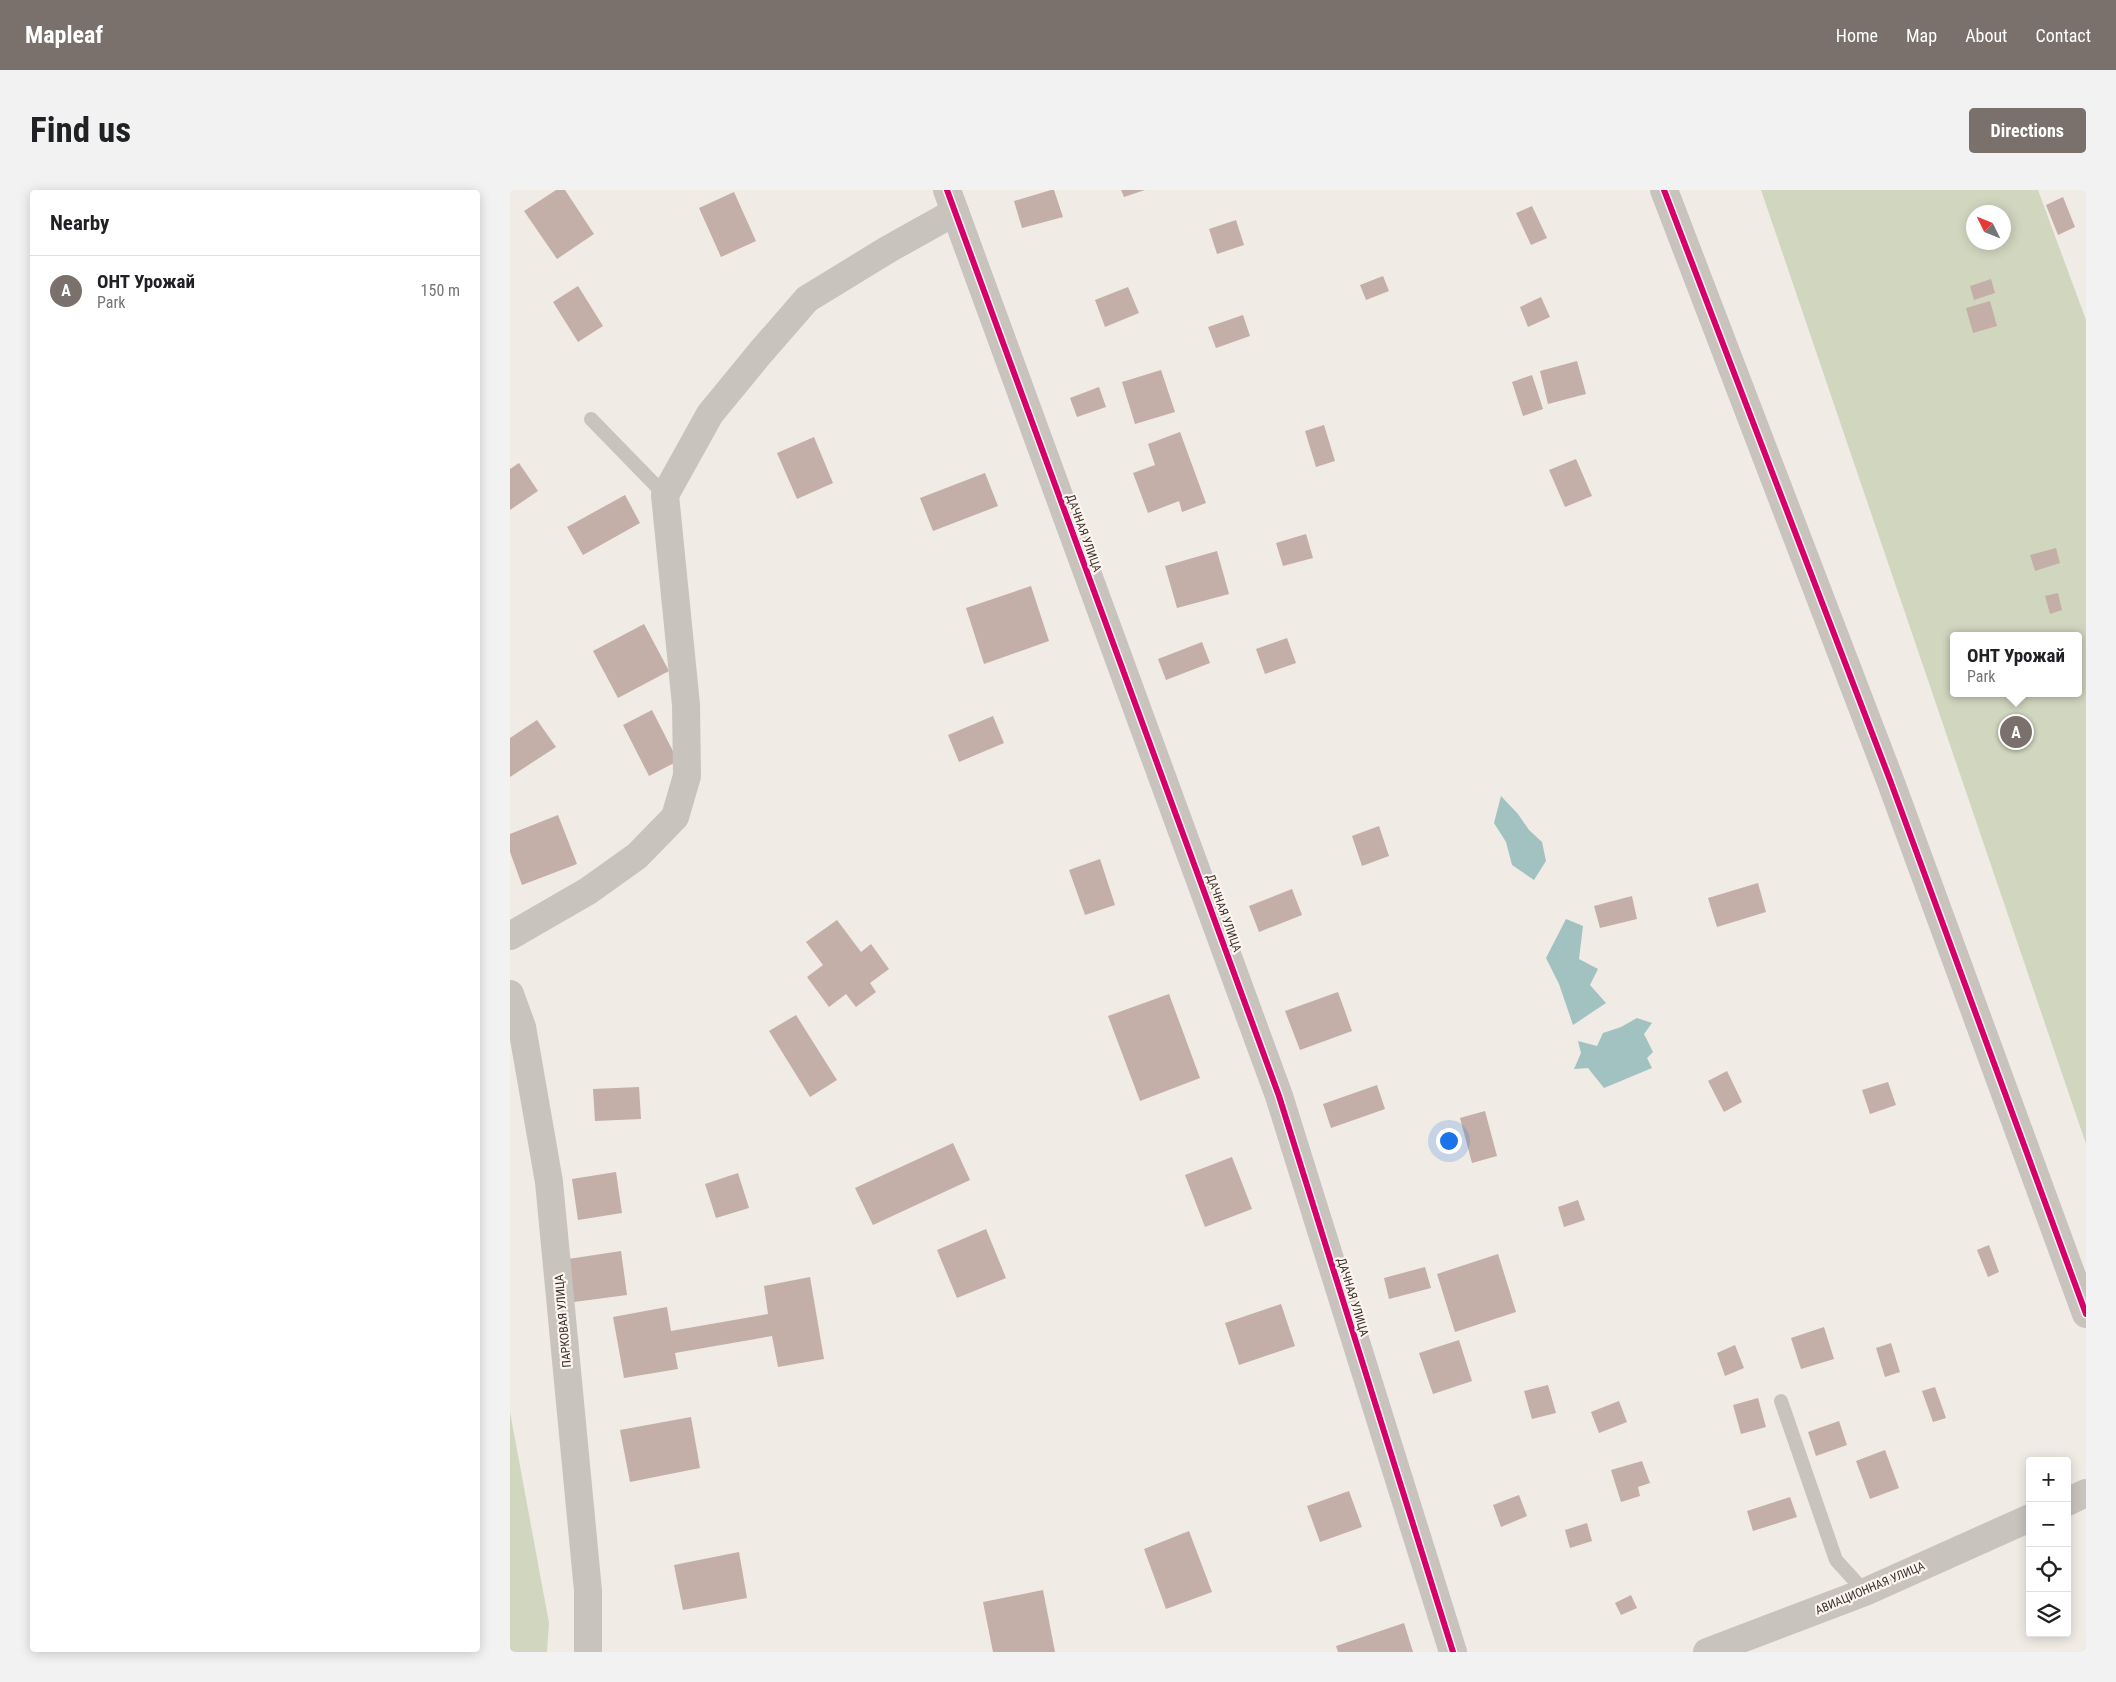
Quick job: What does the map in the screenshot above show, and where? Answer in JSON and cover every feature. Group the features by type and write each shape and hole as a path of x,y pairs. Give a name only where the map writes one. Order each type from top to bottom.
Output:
{"street":[{"path":"1664,190 1890,780 2086,1314"},
{"path":"510,936 588,891 637,856 675,817 687,776 686,705 666,495 710,414 760,352 807,299 887,250 951,201"},
{"name":"ДАЧНАЯ УЛИЦА","path":"951,201 1279,1096 1440,1615 1454,1652"},
{"name":"ПАРКОВАЯ УЛИЦА","path":"510,994 522,1027 550,1182 588,1591 588,1652"},
{"path":"2071,1500 2086,1493"},
{"name":"АВИАЦИОННАЯ УЛИЦА","path":"1707,1652 1865,1592 2026,1520"}],"lane":[{"path":"591,419 666,495"},
{"path":"1782,1401 1836,1560 1865,1592"}],"green space":[{"path":"1761,190 2038,190 2086,320 2086,1144"},
{"path":"510,1412 549,1623 547,1652 510,1652"}],"water":[{"path":"1501,796 1518,814 1529,830 1542,842 1546,861 1534,880 1512,865 1506,842 1494,823"},
{"path":"1566,919 1583,926 1579,959 1598,969 1590,985 1606,1003 1573,1025 1559,984 1546,958"},
{"path":"1637,1018 1652,1023 1644,1034 1653,1052 1647,1058 1652,1068 1604,1088 1588,1068 1574,1069 1581,1053 1578,1041 1597,1046 1603,1033 1621,1027"}],"building":[{"path":"556,190 565,190 594,234 557,259 524,211"},
{"path":"1054,190 1063,217 1022,228 1014,201"},
{"path":"1121,190 1145,190 1124,197"},
{"path":"734,192 756,241 721,257 699,208"},
{"path":"2063,197 2075,227 2058,235 2046,205"},
{"path":"1532,206 1547,238 1531,245 1516,213"},
{"path":"1236,220 1244,245 1217,254 1209,229"},
{"path":"1383,276 1389,291 1366,300 1360,285"},
{"path":"1991,279 1995,293 1974,300 1970,286"},
{"path":"578,286 603,326 578,342 553,302"},
{"path":"1128,287 1139,313 1105,327 1095,300"},
{"path":"1541,297 1550,317 1528,327 1520,307"},
{"path":"1990,301 1997,326 1973,333 1966,308"},
{"path":"1243,315 1250,336 1216,348 1208,327"},
{"path":"1577,361 1586,394 1548,404 1540,371"},
{"path":"1161,370 1175,412 1135,424 1122,382"},
{"path":"1532,375 1543,409 1523,416 1512,382"},
{"path":"1099,387 1106,407 1077,417 1070,398"},
{"path":"1324,425 1335,461 1316,467 1305,431"},
{"path":"1180,432 1206,503 1182,512 1179,501 1148,513 1133,473 1155,465 1148,444"},
{"path":"814,437 833,483 797,499 777,453"},
{"path":"1576,459 1592,496 1565,507 1549,470"},
{"path":"519,463 538,491 510,510 510,469"},
{"path":"985,473 998,506 933,531 920,498"},
{"path":"625,495 640,523 583,555 567,527"},
{"path":"1306,534 1313,558 1283,566 1276,543"},
{"path":"2056,548 2060,563 2035,571 2030,555"},
{"path":"1217,551 1229,594 1177,608 1165,566"},
{"path":"1031,586 1049,641 984,664 966,608"},
{"path":"2058,593 2062,610 2050,614 2045,596"},
{"path":"644,624 669,671 618,698 593,651"},
{"path":"1287,638 1296,663 1265,674 1256,649"},
{"path":"1202,642 1210,663 1166,680 1158,659"},
{"path":"652,710 678,761 649,776 623,725"},
{"path":"993,716 1004,743 959,762 948,735"},
{"path":"537,720 556,747 510,777 510,738"},
{"path":"558,815 577,864 522,885 510,852 510,834"},
{"path":"1379,826 1389,856 1362,866 1352,836"},
{"path":"1100,859 1115,905 1085,915 1069,870"},
{"path":"1758,883 1766,912 1717,927 1708,898"},
{"path":"1292,889 1302,915 1259,932 1249,906"},
{"path":"1632,896 1637,919 1600,928 1594,906"},
{"path":"837,920 861,952 871,944 889,969 870,983 876,992 856,1007 846,994 829,1007 807,977 823,965 806,942"},
{"path":"1338,992 1352,1031 1300,1050 1285,1011"},
{"path":"1169,994 1200,1078 1140,1101 1108,1016"},
{"path":"796,1015 837,1080 810,1097 769,1031"},
{"path":"1727,1071 1742,1102 1724,1112 1708,1081"},
{"path":"1888,1082 1896,1105 1870,1114 1862,1090"},
{"path":"1377,1085 1385,1109 1331,1128 1323,1104"},
{"path":"639,1087 641,1119 595,1121 593,1089"},
{"path":"1485,1111 1497,1156 1472,1163 1460,1118"},
{"path":"953,1143 970,1180 873,1225 855,1188"},
{"path":"1232,1157 1252,1209 1205,1227 1185,1175"},
{"path":"616,1172 622,1213 578,1220 572,1179"},
{"path":"738,1173 749,1208 716,1218 705,1184"},
{"path":"1578,1200 1585,1220 1564,1227 1558,1207"},
{"path":"986,1229 1006,1278 957,1298 937,1250"},
{"path":"1989,1245 1999,1272 1988,1277 1977,1250"},
{"path":"621,1251 627,1295 574,1302 568,1259"},
{"path":"1498,1254 1516,1312 1455,1332 1437,1274"},
{"path":"1425,1267 1431,1288 1389,1299 1384,1278"},
{"path":"810,1277 824,1359 778,1367 772,1336 675,1353 678,1369 624,1378 613,1317 667,1307 671,1331 768,1314 764,1286"},
{"path":"1281,1304 1295,1346 1239,1365 1225,1323"},
{"path":"1824,1327 1834,1359 1801,1369 1791,1338"},
{"path":"1459,1340 1472,1381 1433,1394 1419,1353"},
{"path":"1891,1343 1900,1372 1885,1377 1876,1348"},
{"path":"1735,1345 1744,1368 1725,1376 1717,1353"},
{"path":"1548,1385 1556,1413 1532,1419 1524,1391"},
{"path":"1935,1387 1946,1418 1933,1422 1922,1391"},
{"path":"1758,1398 1766,1427 1741,1434 1733,1405"},
{"path":"1619,1401 1627,1422 1599,1433 1591,1412"},
{"path":"691,1417 700,1468 630,1482 620,1430"},
{"path":"1839,1421 1847,1445 1816,1456 1808,1432"},
{"path":"1885,1450 1899,1488 1870,1499 1856,1461"},
{"path":"1642,1461 1650,1483 1638,1487 1640,1496 1621,1502 1611,1470"},
{"path":"1349,1491 1362,1527 1320,1542 1307,1506"},
{"path":"1519,1495 1527,1516 1501,1527 1493,1505"},
{"path":"1790,1497 1797,1517 1753,1531 1747,1511"},
{"path":"1587,1523 1592,1541 1570,1548 1565,1530"},
{"path":"1189,1531 1212,1592 1166,1609 1144,1549"},
{"path":"739,1552 747,1598 683,1610 674,1565"},
{"path":"1043,1590 1055,1652 993,1652 983,1602"},
{"path":"1631,1595 1637,1608 1621,1615 1615,1603"},
{"path":"1404,1623 1413,1652 1338,1652 1336,1646"}],"cycle path":[{"path":"947,190 1279,1096 1453,1652"},
{"path":"1664,190 1890,780 2086,1314"}],"place":[{"name":"ОНТ Урожай","path":"2016,732"}]}
